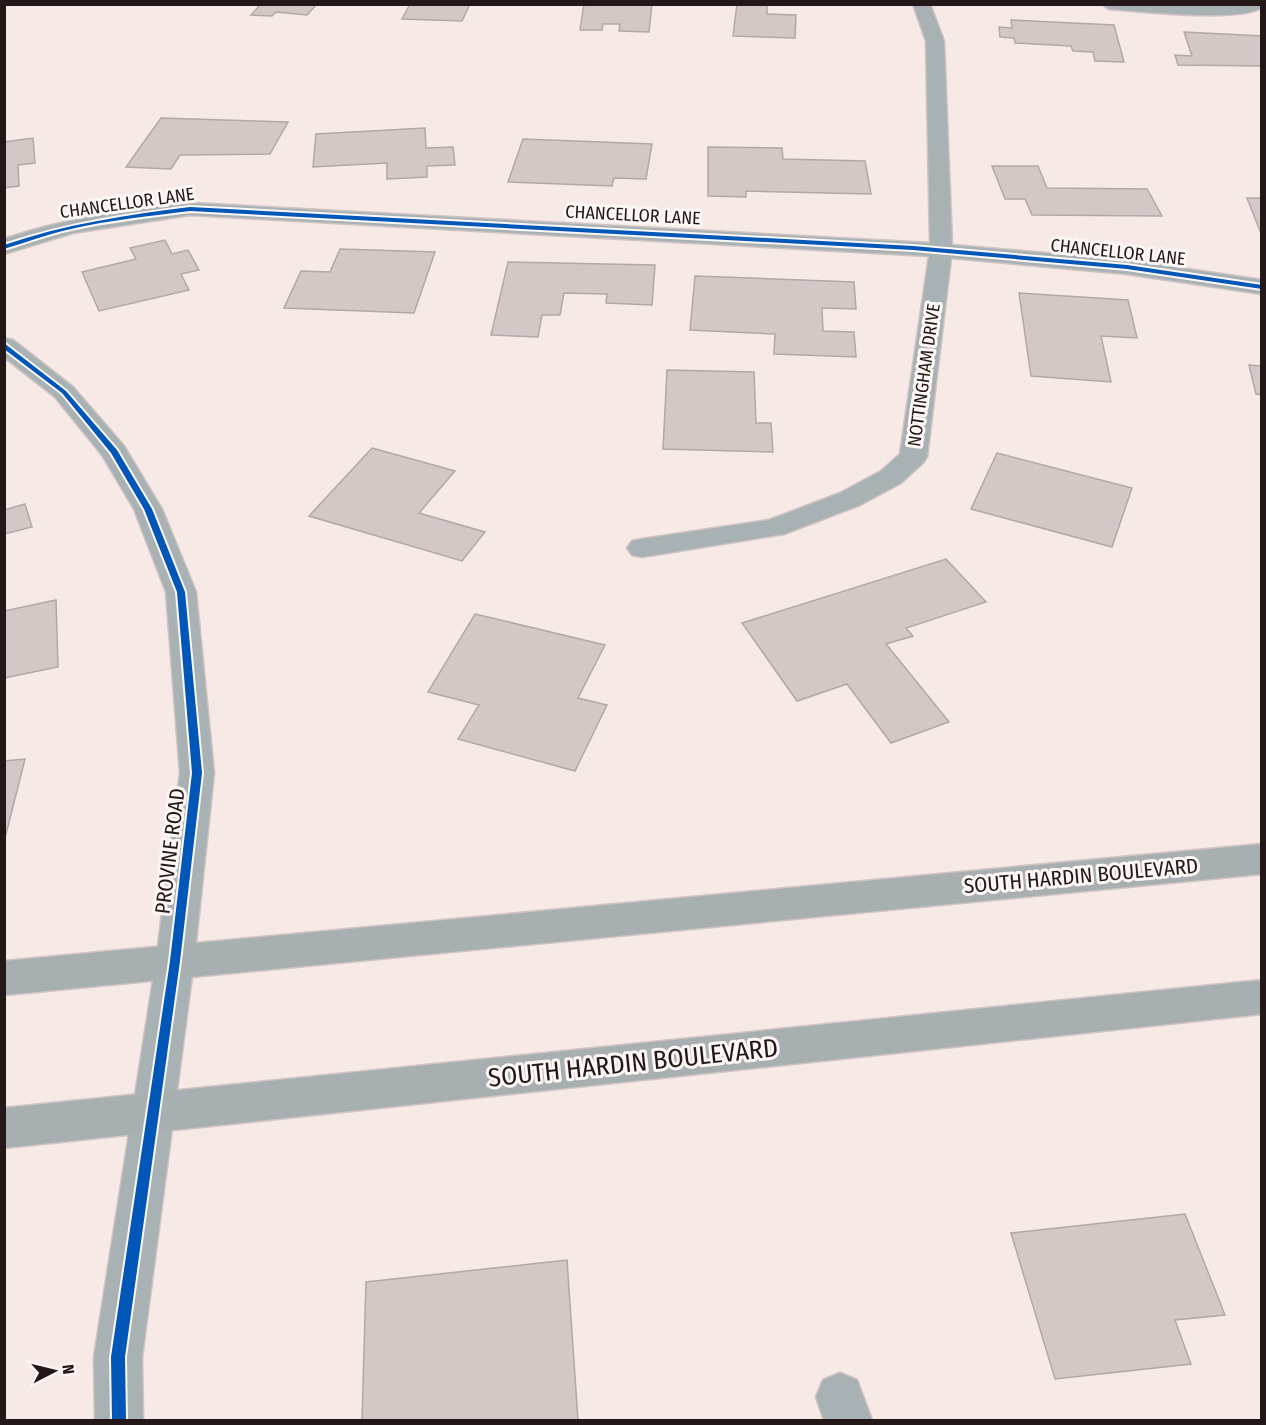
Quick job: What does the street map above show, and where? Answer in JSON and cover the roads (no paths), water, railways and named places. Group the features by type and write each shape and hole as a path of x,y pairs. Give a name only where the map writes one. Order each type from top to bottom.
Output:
{"main road":[{"name":"SOUTH HARDIN BOULEVARD","path":"4,978 1262,859"},
{"name":"SOUTH HARDIN BOULEVARD","path":"4,1128 1262,997"}],"street":[{"name":"NOTTINGHAM DRIVE","path":"642,549 774,528 850,499 891,477 914,457 941,252 934,41 921,4"},
{"path":"1109,4 1206,10 1250,8 1256,4"},
{"name":"CHANCELLOR LANE","path":"4,247 44,232 107,219 190,209 913,248 1127,267 1262,287"},
{"name":"PROVINE ROAD","path":"4,345 64,392 114,452 148,509 181,592 197,773 176,961 118,1357 119,1420"}]}
